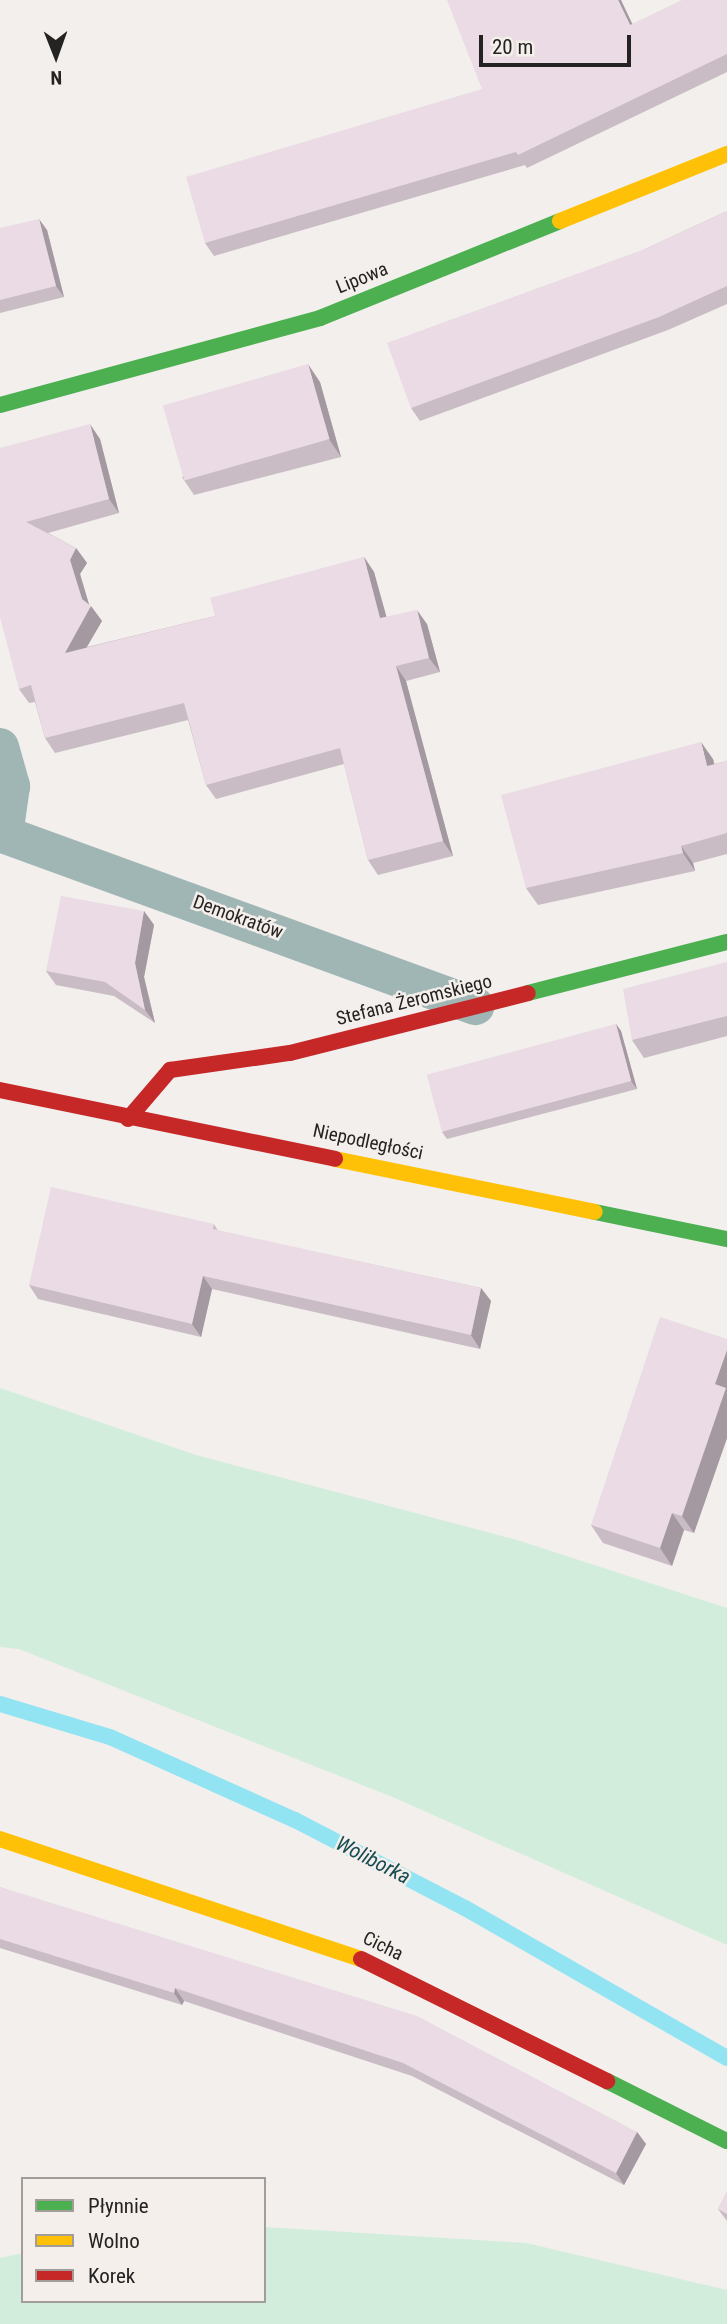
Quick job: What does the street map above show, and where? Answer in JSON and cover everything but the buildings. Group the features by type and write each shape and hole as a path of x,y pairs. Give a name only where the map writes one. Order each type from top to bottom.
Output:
{"street":[{"name":"Lipowa","path":"0,405 320,318 727,154"},
{"path":"0,747 10,786 2,834"},
{"name":"Demokratów","path":"2,834 475,1006"},
{"name":"Stefana Żeromskiego","path":"128,1119 170,1070 290,1053 727,942"},
{"name":"Niepodległości","path":"0,1090 128,1119 307,1150 727,1239"},
{"name":"Cicha","path":"0,1839 353,1955 727,2141"}],"green space":[{"path":"0,1388 196,1455 517,1540 727,1608 727,1945 395,1798 19,1649 0,1647"},
{"path":"266,2227 526,2243 727,2290 727,2324 0,2324 0,2258 21,2253 21,2303 266,2303"}],"waterway":[{"name":"Woliborka","path":"0,1704 110,1737 295,1820 465,1908 727,2058"}],"traffic: fast":[{"path":"0,405 320,318 560,221"},
{"path":"528,993 727,942"},
{"path":"595,1212 727,1239"},
{"path":"607,2081 727,2141"}],"traffic: slow":[{"path":"560,221 727,154"},
{"path":"335,1159 595,1212"},
{"path":"0,1839 361,1959"}],"traffic: jam":[{"path":"128,1119 170,1070 290,1053 528,993"},
{"path":"0,1090 335,1159"},
{"path":"361,1959 607,2081"}]}
